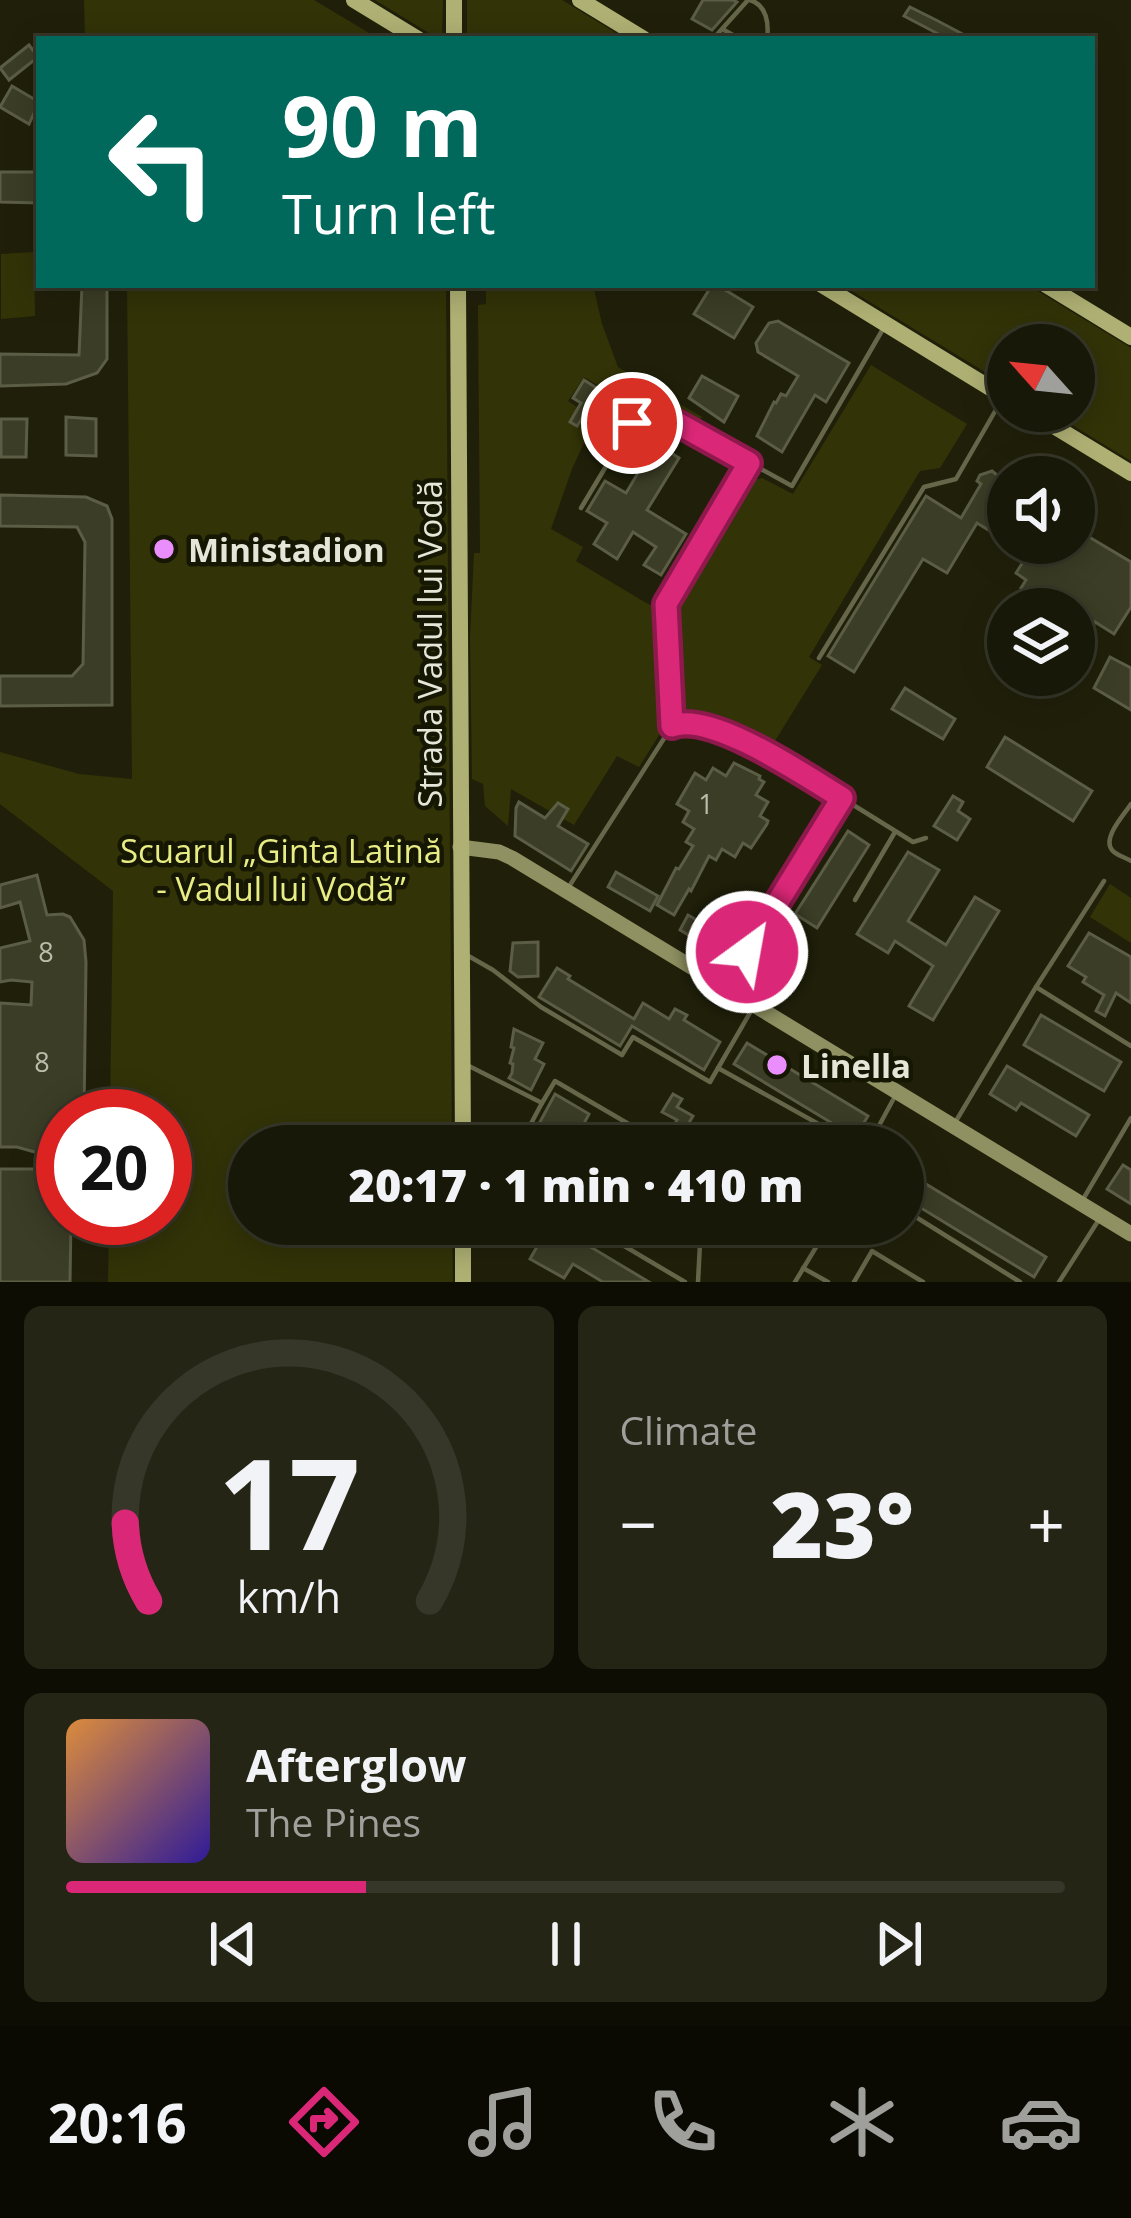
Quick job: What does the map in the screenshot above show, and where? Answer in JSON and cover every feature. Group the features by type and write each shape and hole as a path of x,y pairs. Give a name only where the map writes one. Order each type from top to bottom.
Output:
{"main road":[{"path":"354,0 413,36"},
{"path":"454,0 454,36"},
{"path":"580,0 639,36"},
{"name":"Strada Vadul lui Vodă","path":"458,288 463,1125"},
{"path":"827,288 987,385"},
{"path":"1051,288 1131,337"},
{"path":"1064,432 1131,473"},
{"path":"460,847 499,852 1131,1234"},
{"path":"464,1245 466,1281"}],"lane":[{"path":"717,36 749,0 757,2 766,16 767,36"},
{"path":"724,30 735,36"},
{"path":"581,508 632,423 647,414 671,418 792,486 886,324"},
{"path":"819,658 924,487 956,479 987,428"},
{"path":"565,892 672,726 666,604 749,463"},
{"path":"672,726 689,722 718,730 913,842 926,838"},
{"path":"725,988 842,798"},
{"path":"1131,804 1109,844 1131,861"},
{"path":"855,900 895,832"},
{"path":"953,1126 1104,881"},
{"path":"460,951 622,1055 633,1037 710,1082 754,1006"},
{"path":"1036,987 1131,1046"},
{"path":"462,1063 542,1103"},
{"path":"718,1067 821,1125"},
{"path":"530,1125 555,1082 630,1125"},
{"path":"880,1125 898,1092"},
{"path":"1080,1203 1131,1118"},
{"path":"1059,1282 1101,1216"},
{"path":"924,1222 1020,1282"},
{"path":"623,1245 685,1282"},
{"path":"795,1282 817,1245"},
{"path":"698,1282 700,1246"},
{"path":"854,1282 872,1251 923,1282"},
{"path":"803,1268 828,1282"}],"green space":[{"path":"84,0 314,0 374,36 85,36"},
{"path":"375,0 443,0 442,35 434,36"},
{"path":"467,0 562,0 621,36 467,36"},
{"path":"34,252 35,316 1,319 1,254"},
{"name":"Scuarul „Ginta Latină - Vadul lui Vodă”","path":"127,288 446,288 452,1125 228,1125 228,1245 452,1245 453,1282 108,1282 109,1245 192,1245 192,1089 110,1089 113,891 0,804 0,752 79,774 132,779"},
{"path":"486,288 594,288 618,367 702,417 698,423 654,410 628,422 605,407 612,394 584,377 568,401 595,419 551,529 583,547 576,561 648,604 669,611 747,482 762,478 793,494 871,365 967,424 940,468 920,471 809,657 822,665 770,749 709,722 666,724 639,767 617,756 574,825 511,789 508,826 485,806 483,784 472,779 470,637 474,553 480,553 478,305 486,304"},
{"path":"847,288 1033,288 1092,324 987,324 987,373"},
{"path":"1095,326 1131,348 1131,461 1083,432 1095,432"},
{"path":"1110,884 1131,898 1131,943 1090,917"}],"building":[{"path":"703,0 737,2 712,30 692,19"},
{"path":"910,7 966,36 942,36 904,16"},
{"path":"29,45 36,54 9,80 0,68"},
{"path":"12,86 36,100 29,124 0,107"},
{"path":"0,172 36,172 36,203 0,202"},
{"path":"82,288 107,288 107,359 97,373 66,384 0,386 0,354 79,355"},
{"path":"710,288 722,288 753,307 734,338 694,314"},
{"path":"778,321 849,363 826,402 815,395 782,452 757,436 774,402 781,394 786,396 798,376 758,352 756,343 769,323"},
{"path":"702,376 738,396 724,422 689,398"},
{"path":"584,380 609,396 598,414 589,408 577,426 570,422 581,403 573,398"},
{"path":"66,417 96,419 96,456 66,455"},
{"path":"1,419 27,419 26,457 1,457"},
{"path":"656,443 679,458 647,510 686,534 661,575 644,565 656,547 633,532 617,559 594,544 607,523 587,511 605,481 626,493"},
{"path":"987,473 987,529 977,523 947,573 923,559 854,672 828,656 926,496 961,518 981,484 977,481"},
{"path":"0,495 86,497 107,506 112,519 112,705 0,706 0,676 72,676 83,664 85,542 77,527 0,526"},
{"path":"1095,541 1131,562 1131,607 1114,634 1095,622 1095,588 1021,588 1026,580 1016,573 1022,564 1095,564"},
{"path":"1110,657 1131,668 1131,710 1095,689"},
{"path":"905,688 955,719 943,739 892,709"},
{"path":"1005,737 1092,791 1073,821 987,767"},
{"path":"734,763 764,782 756,795 768,802 760,816 767,824 751,848 743,843 735,857 722,849 716,860 709,856 674,915 657,905 693,846 686,842 694,829 683,822 689,811 677,804 695,773 706,780 713,768 726,776"},
{"path":"953,796 963,802 958,811 970,819 957,840 934,826"},
{"path":"519,802 545,818 558,803 568,809 558,826 588,844 571,871 515,836"},
{"path":"848,831 869,845 817,928 795,914"},
{"path":"908,852 939,870 908,921 946,945 975,897 999,911 933,1020 909,1006 933,966 895,941 888,953 857,934"},
{"path":"616,872 658,896 650,911 608,887"},
{"path":"37,875 47,915 70,917 84,940 84,1089 36,1089 36,1152 0,1147 0,1003 31,1005 32,982 0,982 0,948 30,941 20,902 0,908 0,885"},
{"path":"688,915 719,933 710,948 680,930"},
{"path":"1089,933 1131,957 1131,1003 1116,993 1105,1016 1096,1011 1104,995 1068,966"},
{"path":"538,942 538,976 518,977 510,971 513,943"},
{"path":"557,968 634,1019 643,1003 669,1019 675,1009 720,1042 704,1070 632,1026 620,1046 539,997"},
{"path":"1041,1015 1121,1062 1104,1091 1024,1045"},
{"path":"514,1029 543,1043 535,1059 544,1064 531,1090 509,1078"},
{"path":"747,1043 868,1116 862,1125 835,1125 734,1064"},
{"path":"1007,1066 1089,1115 1076,1136 1021,1103 1016,1110 990,1094"},
{"path":"555,1094 589,1114 583,1125 538,1125"},
{"path":"673,1094 682,1099 677,1107 693,1116 688,1125 674,1125 677,1120 662,1112"},
{"path":"1123,1165 1131,1170 1131,1204 1107,1189"},
{"path":"0,1169 36,1169 36,1245 71,1245 70,1282 0,1282"},
{"path":"924,1183 1046,1257 1034,1277 924,1210"},
{"path":"538,1245 587,1245 649,1282 603,1282 573,1264 564,1278 530,1259"}],"place":[{"name":"Ministadion","path":"164,549"},
{"name":"Linella","path":"777,1065"}],"route":[{"path":"632,423 659,413 749,463 666,604 672,726 704,724 842,798 747,952"}]}
